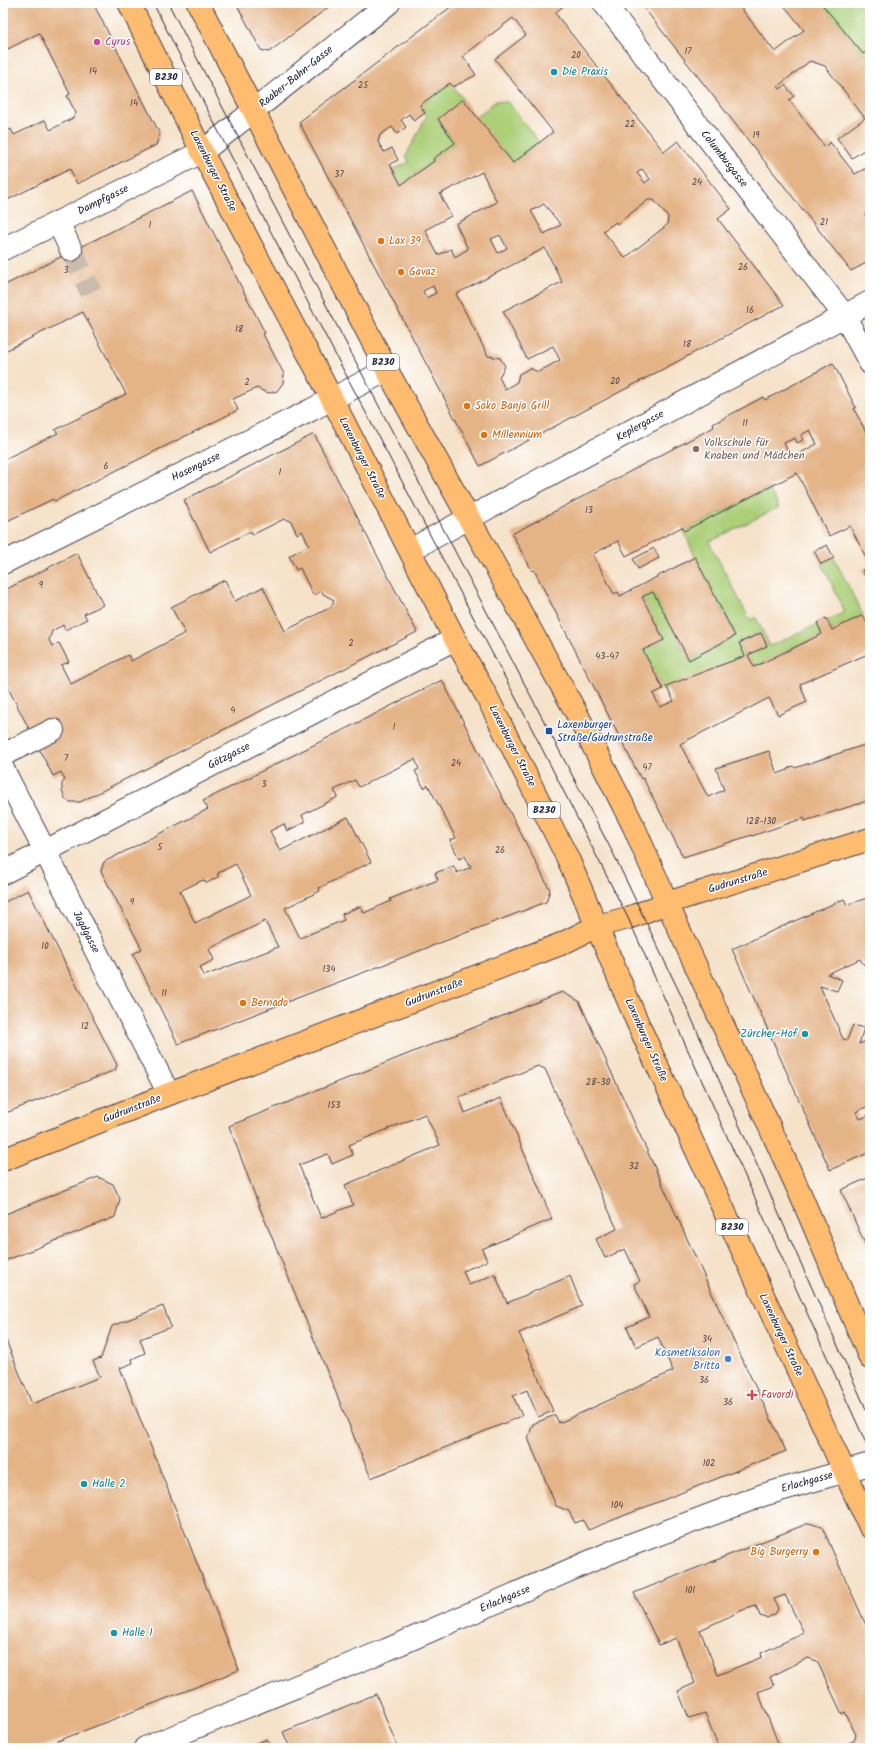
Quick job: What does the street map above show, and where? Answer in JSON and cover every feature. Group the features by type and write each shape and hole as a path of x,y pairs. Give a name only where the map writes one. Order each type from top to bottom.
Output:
{"main road":[{"name":"Laxenburger Straße","path":"129,3 202,152 332,399 455,639 486,695 563,848 639,1026 870,1527"},
{"name":"B230","path":"198,3 387,370 578,716 634,827 667,903 799,1191 870,1358"},
{"name":"Gudrunstraße","path":"3,1160 169,1094 561,944 597,926 628,918 667,903 870,839"}],"street":[{"name":"Columbusgasse","path":"604,3 844,315 870,363"},
{"name":"Raaber-Bahn-Gasse","path":"202,152 386,4"},
{"name":"Dampfgasse","path":"3,249 202,152"},
{"path":"58,222 71,250"},
{"name":"Keplergasse","path":"410,550 870,302"},
{"name":"Hasengasse","path":"3,563 332,399 387,370"},
{"name":"Götzgasse","path":"3,873 455,639"},
{"path":"3,755 53,730"},
{"name":"Jagdgasse","path":"3,769 169,1094"},
{"name":"Erlachgasse","path":"145,1748 386,1650 614,1551 763,1495 870,1464"}],"green space":[{"path":"821,3 870,3 870,48 863,54"},
{"path":"450,83 463,99 438,120 455,143 433,159 434,161 401,185 393,170 409,162 406,156 427,115 420,105"},
{"path":"496,101 508,102 539,142 513,163 476,117"},
{"path":"769,488 779,507 709,542 750,620 756,617 770,646 818,624 822,634 754,667 748,655 767,646 760,633 739,643 745,656 663,689 643,650 664,640 642,597 653,592 689,660 735,636 695,557 684,531"},
{"path":"834,558 863,615 832,630 827,620 845,612 822,564"}],"building":[{"path":"3,3 93,3 160,134 156,145 77,184 70,169 3,202 3,133 11,129 14,135 45,120 50,130 73,118 76,113 67,96 70,94 39,33 8,49 3,39"},
{"path":"236,3 334,3 269,52 261,50"},
{"path":"456,3 567,3 555,13 664,152 678,141 731,209 718,219 784,305 480,466 299,122","holes":["513,18 526,35 495,59 553,132 513,163 463,99 438,119 455,143 433,159 434,161 401,185 390,164 398,160 392,148 384,152 378,142 380,135 392,127 397,134 406,127 401,120 409,114 414,121 425,113 420,105 450,83 453,87 476,75 463,56","642,169 650,179 645,183 637,173","482,172 497,202 456,224 468,249 455,257 451,249 438,255 425,230 451,216 440,194","648,200 654,200 668,217 667,225 625,258 603,231 616,222 617,224","544,204 561,225 544,234 531,211","500,235 507,248 498,253 491,239","545,248 562,282 503,311 527,359 553,346 560,360 538,372 530,368 519,374 517,382 505,389 499,377 505,366 500,358 488,356 456,294","433,286 436,293 426,298 423,291"]},
{"path":"640,3 737,3 775,52 804,30 782,3 821,3 863,54 870,48 870,146 852,158 837,138 865,118 825,66 810,61 778,86 780,89 785,85 794,96 789,100 825,147 830,142 855,174 870,166 870,211 865,215 870,222 870,261 851,271"},
{"path":"192,191 265,333 263,334 284,374 283,383 277,391 270,393 257,388 233,399 238,410 55,501 53,499 3,523 3,460 58,433 55,430 126,394 83,312 3,352 3,286"},
{"path":"833,363 856,408 854,409 870,440 870,565 850,526 829,536 797,473 684,531 682,527 626,556 618,541 593,554 614,594 618,592 620,596 695,557 735,636 689,660 653,592 642,597 664,640 643,650 663,689 653,694 660,707 674,701 666,686 745,656 739,643 761,633 767,646 748,655 754,667 822,634 817,623 826,618 832,630 863,615 870,629 870,653 800,684 807,702 778,715 769,698 680,744 708,797 724,790 716,768 769,751 777,774 788,770 787,769 793,766 795,768 870,743 870,800 805,821 804,818 683,857 643,778 641,779 534,570 532,571 512,534 714,427 713,424 763,397 765,400","holes":["810,430 817,444 791,458 784,443 795,438 797,443 803,440 801,435"]},
{"path":"314,434 417,632 80,802 70,802 66,800 62,791 62,783 65,780 61,772 53,776 3,678 3,591 77,553 103,605 84,614 87,619 65,630 63,625 52,631 49,640 52,646 59,643 69,662 61,665 71,684 128,655 131,661 185,633 171,607 225,580 235,601 263,587 285,631 331,607 334,600 323,594 322,591 313,595 300,568 296,570 289,556 309,545 302,531 297,534 291,521 284,519 252,535 251,531 210,552 184,500"},
{"path":"827,545 834,558 821,564 814,551"},
{"path":"654,548 659,558 638,569 633,559"},
{"path":"870,566 870,585 862,570"},
{"path":"442,680 550,890 546,902 178,1044 133,954 142,949 101,871 104,862 208,809 203,801","holes":["415,759 419,769 415,771 424,788 428,785 456,838 450,840 459,859 465,856 471,867 457,873 454,866 435,873 438,880 390,899 391,901 364,913 361,906 342,914 344,920 300,938 285,908 320,891 319,888 371,862 348,817 280,851 270,831 284,824 287,831 305,822 302,815 338,797 334,790 355,780 359,787","236,864 251,895 195,923 180,891 203,880 207,883 218,877 218,873","265,921 278,947 204,976 200,967 214,960 209,949"]},
{"path":"28,890 117,1065 115,1070 3,1114 3,903"},
{"path":"867,890 870,890 870,897"},
{"name":"Zürcher-Hof","path":"870,897 870,963 864,965 860,959 827,974 842,980 837,991 820,986 843,1039 847,1040 853,1025 864,1028 859,1044 870,1039 870,1105 856,1112 860,1119 870,1115 870,1152 830,1170 732,949 844,899 847,905"},
{"path":"562,992 579,1001 735,1344 786,1451 588,1530 583,1520 575,1523 569,1511 556,1506 528,1438 533,1424 555,1415 559,1423 673,1371 658,1337 636,1347 627,1327 649,1317 634,1284 640,1281 625,1249 605,1258 596,1239 617,1229 545,1069 538,1066 459,1097 465,1113 501,1098 552,1219 482,1249 487,1261 463,1271 469,1285 495,1274 507,1303 570,1276 582,1306 519,1333 553,1411 538,1417 527,1390 513,1396 522,1416 371,1478 259,1206 229,1126","holes":["425,1114 440,1145 345,1185 353,1205 321,1218 299,1165 328,1154 332,1164 353,1155 349,1145"]},
{"path":"98,1177 113,1184 120,1199 115,1217 7,1260 3,1258 3,1215"},
{"path":"870,1177 870,1255 841,1190"},
{"path":"163,1306 171,1327 140,1339 145,1353 132,1359 133,1363 120,1368 239,1670 40,1748 3,1748 3,1333 32,1404 100,1377 93,1361 101,1358 112,1326"},
{"path":"809,1523 822,1527 870,1634 870,1748 836,1748 854,1741 856,1735 845,1712 842,1714 817,1661 808,1658 770,1677 774,1686 758,1692 780,1748 719,1748 705,1713 689,1718 678,1691 695,1683 676,1638 659,1645 634,1593","holes":["785,1595 804,1633 761,1653 762,1657 718,1675 700,1630 743,1610 756,1606 760,1616 767,1618 775,1614 778,1609 774,1599"]},
{"path":"376,1694 398,1748 290,1748 283,1732"},
{"path":"267,1739 271,1748 244,1748"}],"tunnel":[{"path":"71,250 91,292"}],"tram line":[{"path":"153,3 230,154 532,729 628,918 870,1452"},
{"path":"168,3 614,855 686,1006 870,1418"}],"place":[{"name":"Cyrus","path":"97,42"},
{"name":"Die Praxis","path":"554,72"},
{"name":"Lax 39","path":"381,241"},
{"name":"Gavaz","path":"401,272"},
{"name":"Soko Banja Grill","path":"467,406"},
{"name":"Millennium","path":"484,435"},
{"name":"Volkschule für Knaben und Mädchen","path":"696,449"},
{"name":"Laxenburger Straße/Gudrunstraße","path":"549,731"},
{"name":"Bernado","path":"243,1003"},
{"name":"Zürcher-Hof","path":"805,1034"},
{"name":"Kosmetiksalon Britta","path":"728,1359"},
{"name":"Favordi","path":"752,1395"},
{"name":"Halle 2","path":"84,1484"},
{"name":"Big Burgerry","path":"816,1552"},
{"name":"Halle 1","path":"114,1633"}]}
